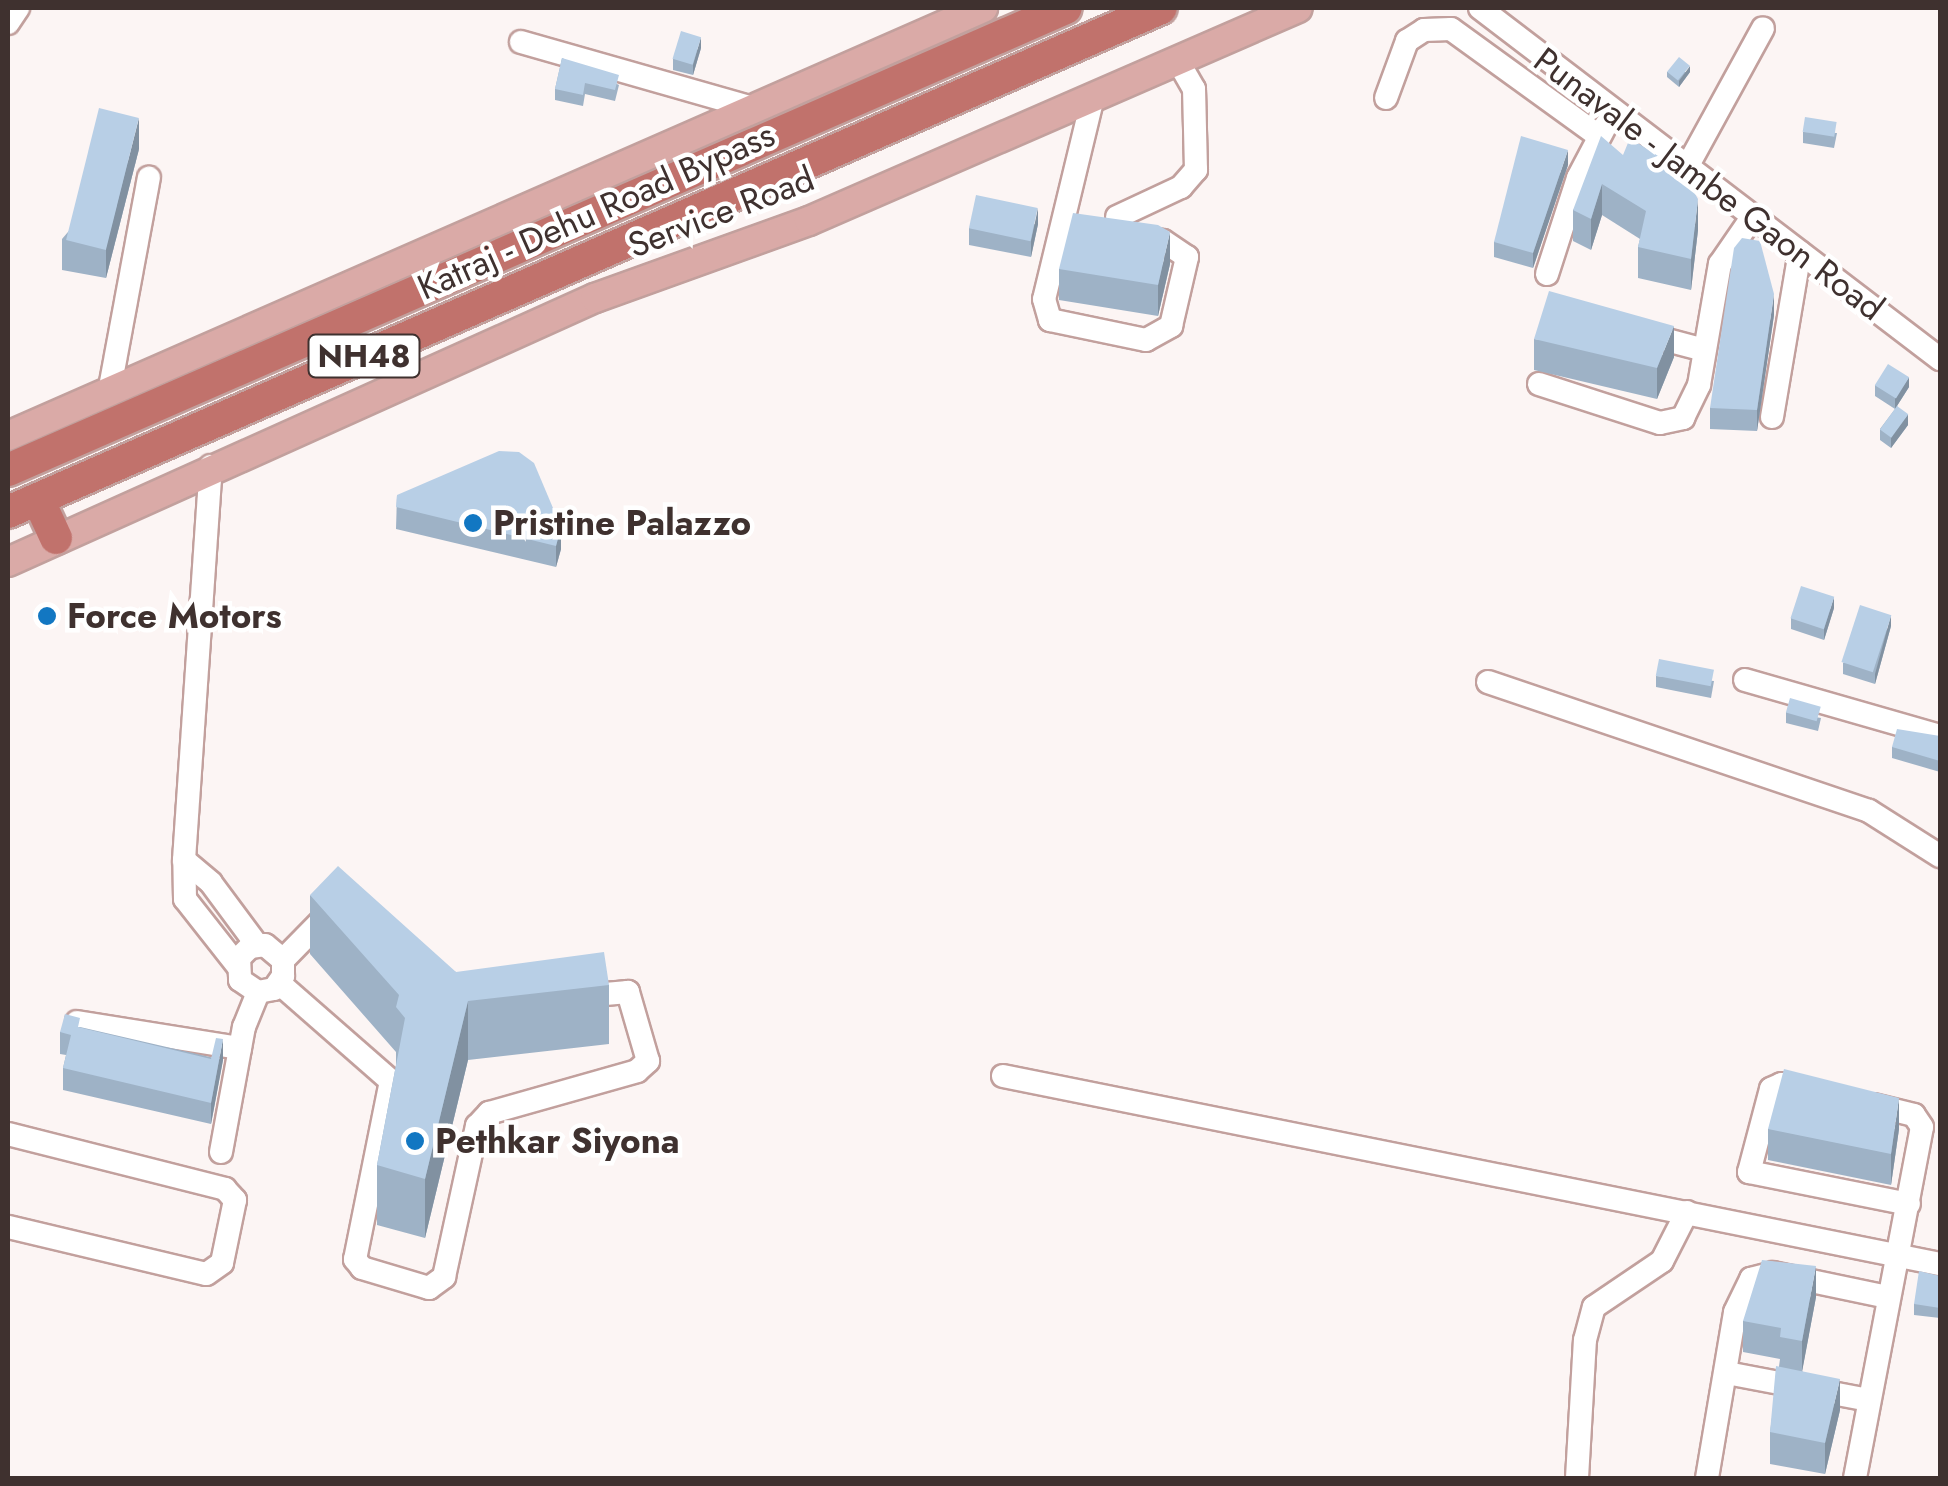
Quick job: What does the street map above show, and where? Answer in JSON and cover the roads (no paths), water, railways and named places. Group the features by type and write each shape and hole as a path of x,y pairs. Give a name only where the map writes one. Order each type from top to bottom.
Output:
{"highway":[{"name":"Katraj - Dehu Road Bypass","path":"8,470 1066,8"},
{"name":"Katraj - Dehu Road Bypass","path":"8,512 1161,8"},
{"path":"38,499 56,538"}],"main road":[{"path":"8,436 983,8"},
{"name":"Service Road","path":"8,562 211,466 595,298 808,221 1298,8"}],"street":[{"path":"8,23 18,8"},
{"name":"Punavale - Jambe Gaon Road","path":"1480,8 1940,359"},
{"path":"1687,166 1763,28"},
{"path":"1386,98 1407,41 1424,30 1451,29 1600,136"},
{"path":"521,42 756,109"},
{"path":"1117,216 1181,186 1196,170 1200,138 1194,89 1177,60"},
{"path":"1080,229 1163,242 1187,257 1171,326 1146,340 1050,320 1044,299 1080,229 1094,97"},
{"path":"1546,274 1578,178 1614,112"},
{"path":"108,393 149,178"},
{"path":"1539,384 1672,423 1691,408 1720,264 1753,216"},
{"path":"1772,417 1800,252"},
{"path":"1613,326 1704,350"},
{"path":"211,466 184,860 185,899 237,965 240,980 274,979 391,1081 355,1258 362,1268 429,1288 444,1277 477,1126 489,1113 636,1072 648,1061 628,992 564,1000"},
{"path":"1745,680 1940,736"},
{"path":"1488,682 1869,812 1940,856"},
{"path":"184,860 211,882 256,945 272,948 274,979"},
{"path":"221,1152 240,1048 274,979 330,912 343,909 356,921"},
{"path":"237,965 256,945"},
{"path":"77,1022 240,1048"},
{"path":"1003,1076 1940,1264"},
{"path":"1855,1478 1896,1254 1910,1204 1920,1119 1775,1085 1749,1172 1910,1204"},
{"path":"8,1134 225,1188 236,1211 222,1263 206,1274 8,1227"},
{"path":"1577,1478 1585,1340 1594,1308 1662,1261 1687,1212"},
{"path":"1707,1478 1740,1293 1760,1274 1888,1297"},
{"path":"1727,1374 1868,1400"}],"place":[{"name":"Pristine Palazzo","path":"473,523"},
{"name":"Force Motors","path":"47,616"},
{"name":"Pethkar Siyona","path":"415,1141"}]}
